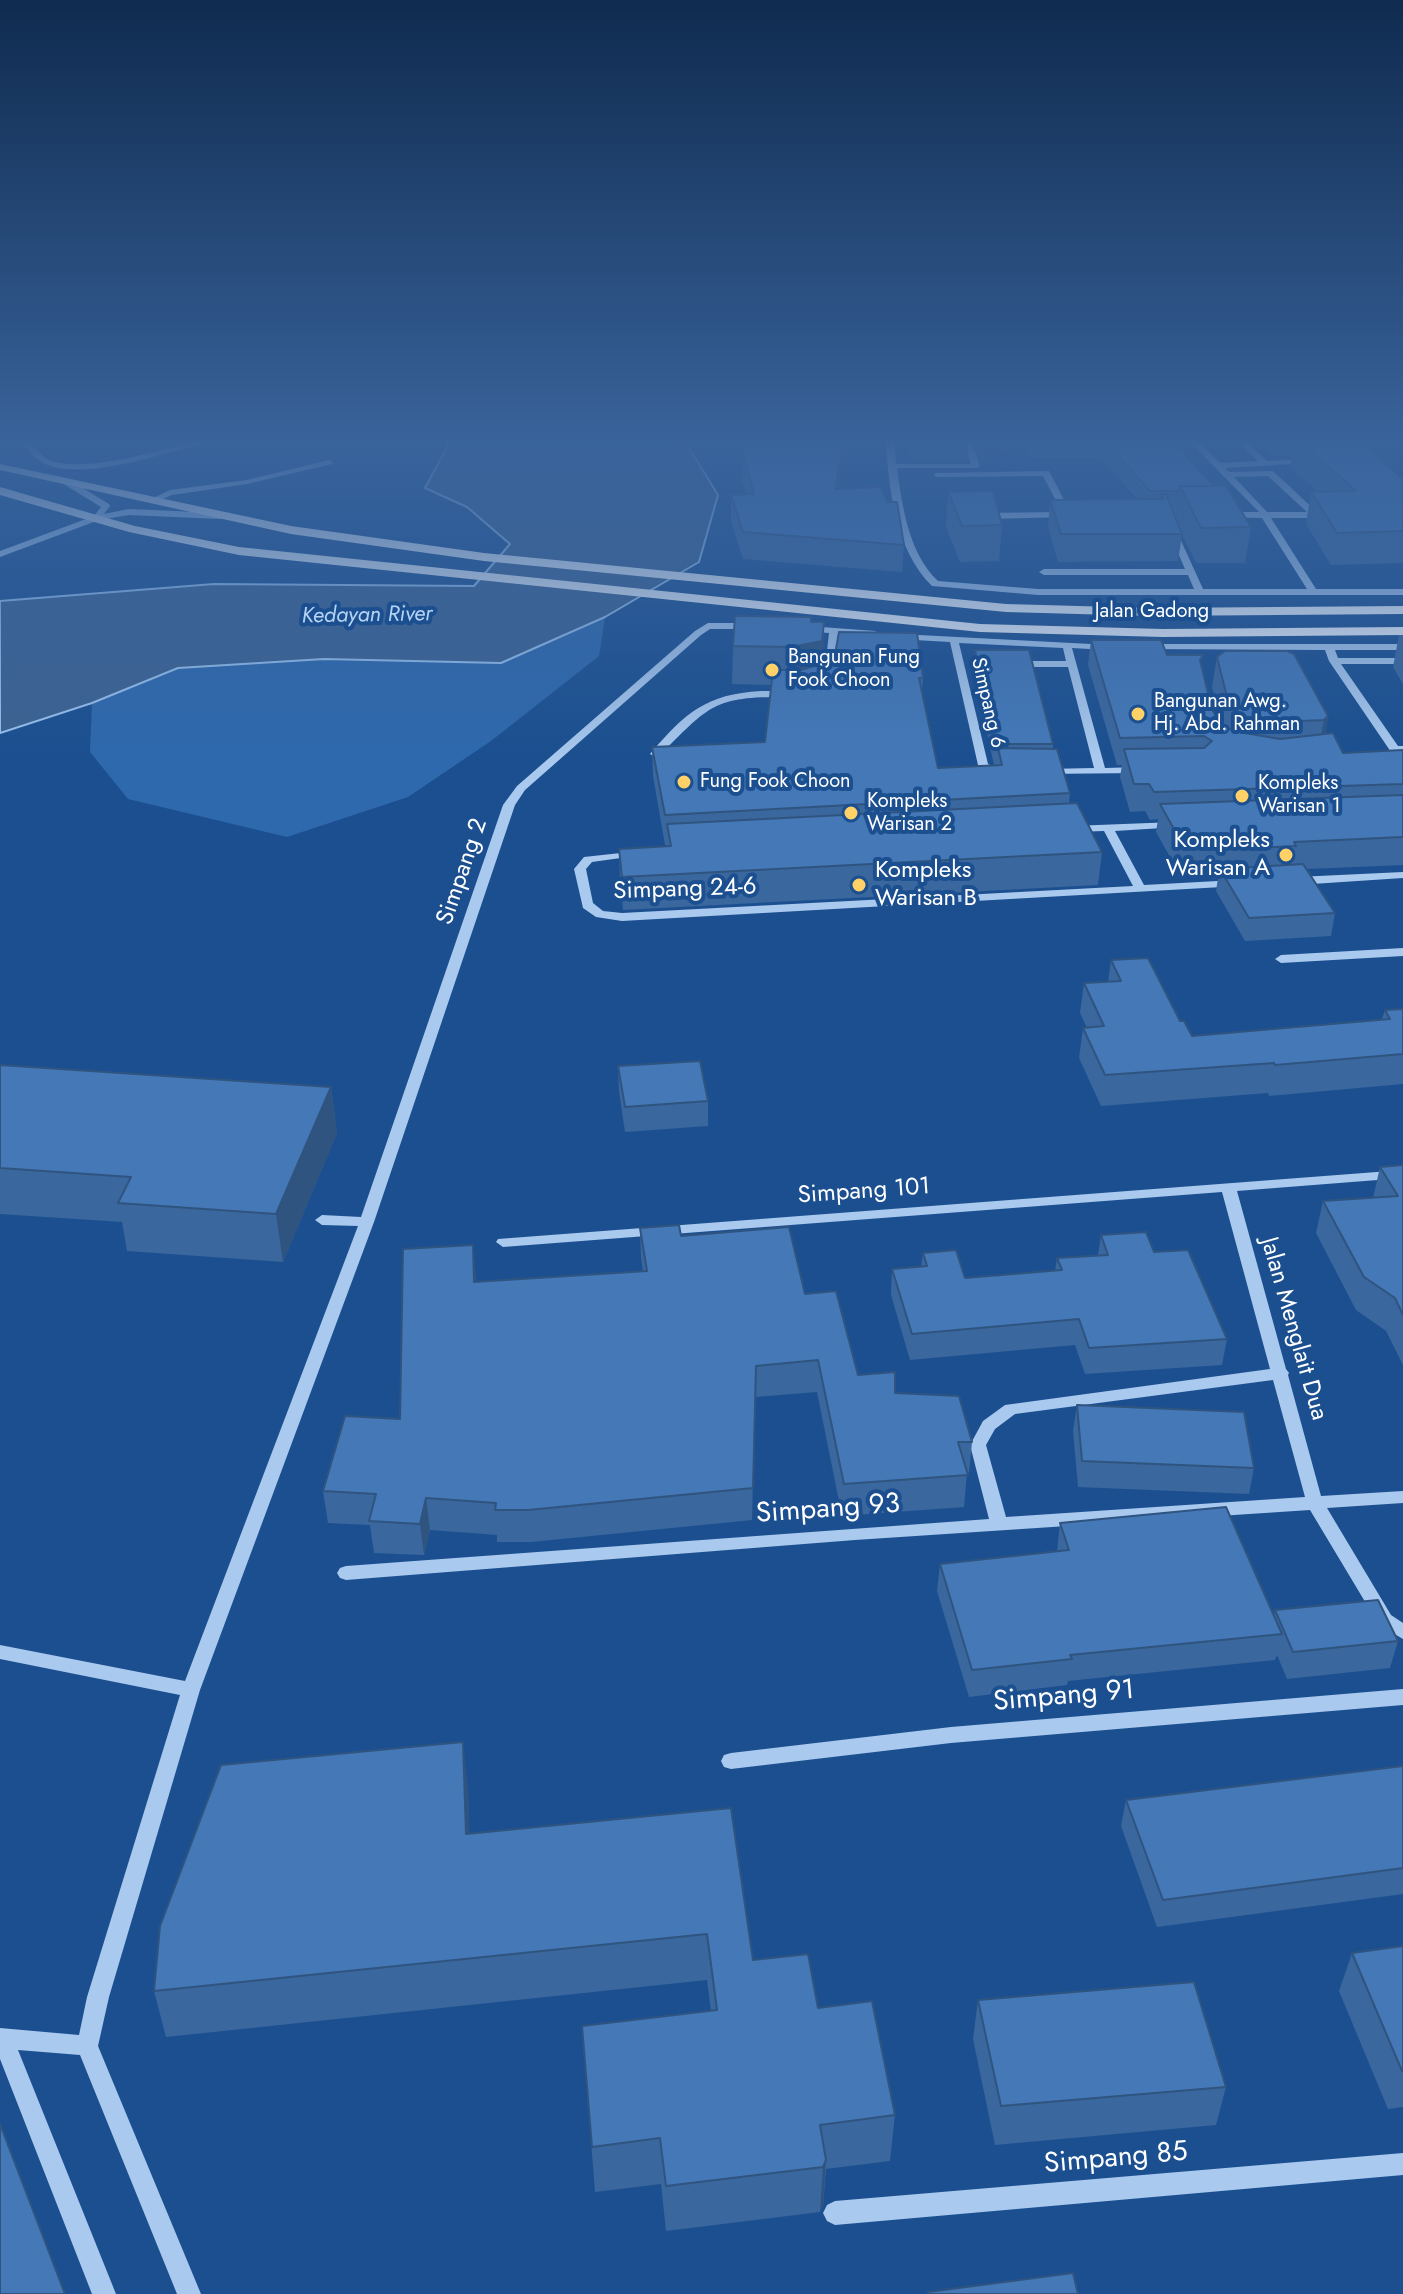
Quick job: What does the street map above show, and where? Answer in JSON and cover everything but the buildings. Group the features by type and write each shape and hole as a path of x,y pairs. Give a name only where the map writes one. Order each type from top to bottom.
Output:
{"main road":[{"name":"Jalan Gadong","path":"212,545 295,559 949,625 1068,631 1403,631"},
{"name":"Jalan Gadong","path":"385,545 955,605 1070,610 1403,610"}],"street":[{"path":"0,554 24,545"},
{"path":"913,545 926,579 949,587 992,591 1403,592"},
{"path":"1179,545 1200,592"},
{"path":"1284,545 1314,593"},
{"path":"1044,572 1191,572"},
{"name":"Simpang 2","path":"87,2046 98,1997 191,1690 367,1222 509,805 521,788 698,633 708,626 755,626"},
{"path":"802,629 880,635"},
{"path":"816,690 828,683 834,631"},
{"path":"895,636 1117,647"},
{"name":"Simpang 6","path":"954,640 983,765 990,771 1006,773"},
{"path":"1067,646 1069,664 1100,770"},
{"path":"1131,647 1403,647"},
{"path":"1263,647 1270,660"},
{"path":"1329,647 1334,661 1395,750 1403,749"},
{"path":"1334,661 1403,661"},
{"path":"960,664 976,664"},
{"path":"1007,664 1069,664"},
{"path":"655,754 708,702 743,693 799,694"},
{"path":"1037,772 1157,770"},
{"path":"1060,830 1185,825"},
{"path":"1107,827 1140,889"},
{"name":"Simpang 24-6","path":"656,852 609,854 588,859 580,869 587,905 600,914 622,917 1248,883"},
{"path":"1279,882 1403,875"},
{"path":"1281,959 1403,952"},
{"path":"1228,1186 1403,1174"},
{"name":"Simpang 101","path":"503,1242 1228,1186"},
{"name":"Jalan Menglait Dua","path":"1228,1186 1314,1501 1385,1620 1403,1632"},
{"path":"322,1220 367,1222"},
{"path":"999,1524 978,1445 989,1425 1011,1409 1281,1373"},
{"name":"Simpang 93","path":"346,1573 1403,1497"},
{"path":"0,1652 191,1690"},
{"name":"Simpang 91","path":"731,1761 951,1735 1403,1697"},
{"path":"104,2294 2,2039 87,2046 189,2294"},
{"name":"Simpang 85","path":"835,2213 1403,2164"}],"shaded area":[{"path":"605,617 599,656 491,741 408,797 287,837 128,799 90,752 92,703 178,668 324,659 501,663"}],"water":[{"name":"Kedayan River","path":"509,545 704,545 699,562 605,617 501,663 324,659 178,668 92,703 0,733 0,601 214,584 474,586"}],"place":[{"name":"Bangunan Fung Fook Choon","path":"772,670"},
{"name":"Bangunan Awg. Hj. Abd. Rahman","path":"1138,714"},
{"name":"Fung Fook Choon","path":"684,782"},
{"name":"Kompleks Warisan 1","path":"1242,796"},
{"name":"Kompleks Warisan 2","path":"851,813"},
{"name":"Kompleks Warisan A","path":"1286,855"},
{"name":"Kompleks Warisan B","path":"859,885"}]}
